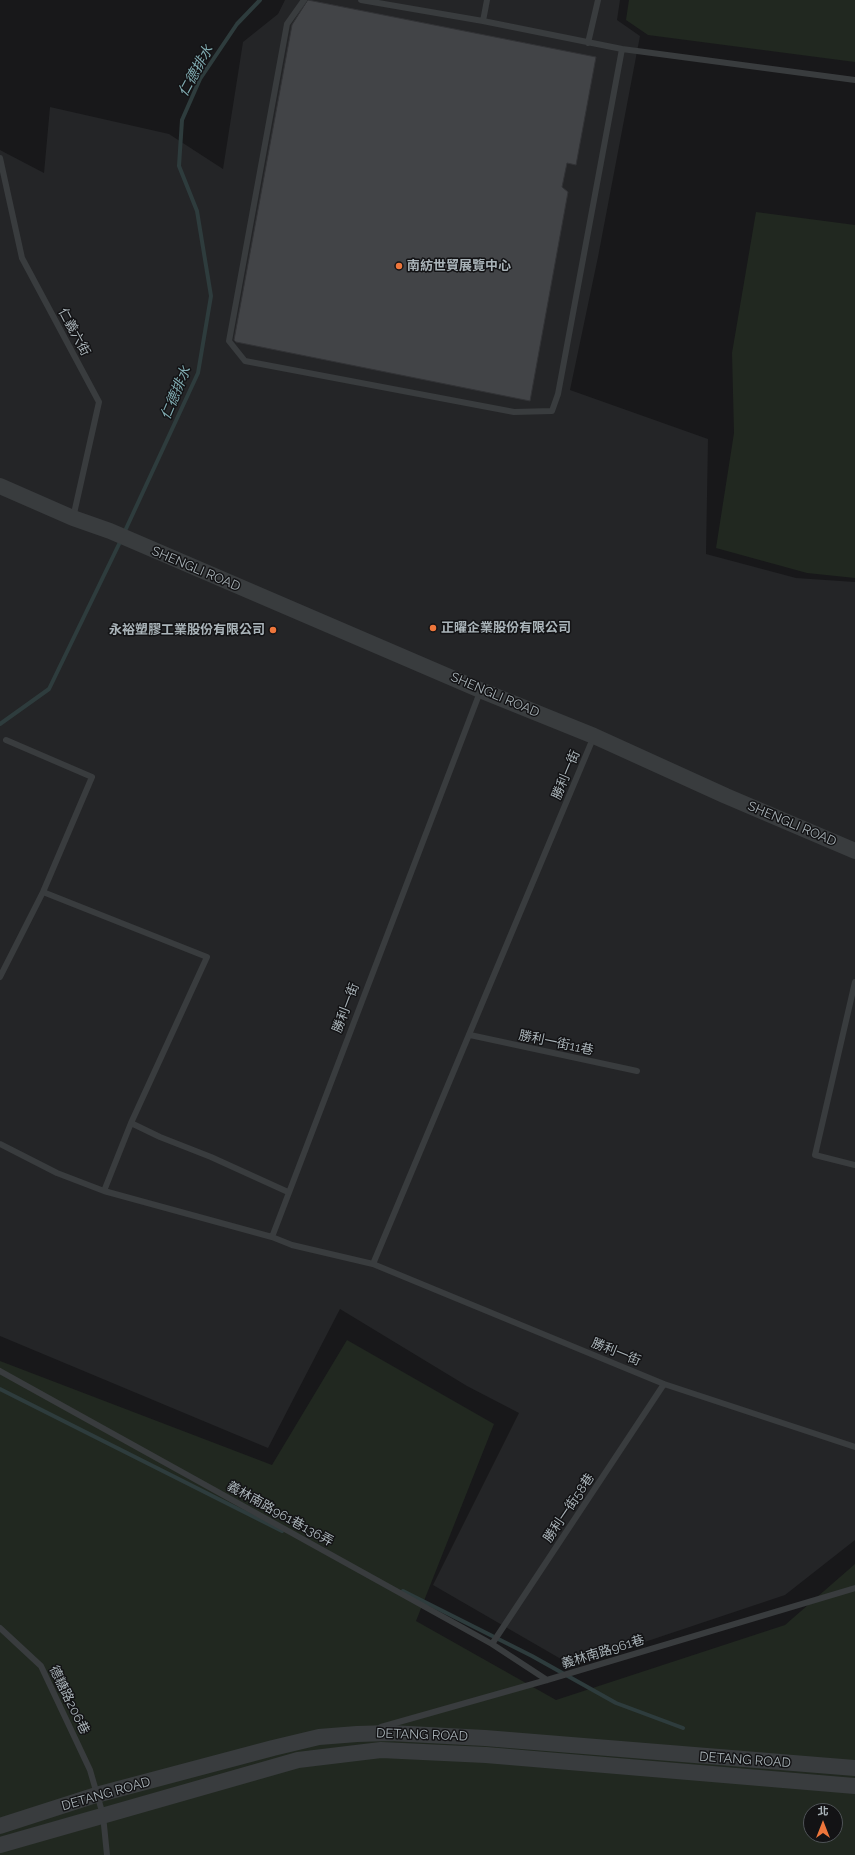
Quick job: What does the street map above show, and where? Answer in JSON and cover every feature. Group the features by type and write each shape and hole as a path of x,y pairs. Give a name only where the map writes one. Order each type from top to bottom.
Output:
{"street":[{"path":"0,486 73,518"},
{"name":"SHENGLI ROAD","path":"73,518 110,531 480,690 594,736 726,796 855,851"},
{"name":"DETANG ROAD","path":"0,1826 96,1795 273,1748 319,1737 357,1734 390,1733 485,1738 855,1768"},
{"name":"DETANG ROAD","path":"0,1845 298,1760 381,1750 486,1755 855,1786"},
{"path":"830,1766 855,1761"}],"lane":[{"path":"304,0 287,24 229,341 245,361 514,412 552,411 558,394 622,49"},
{"path":"361,0 483,21 622,49 855,80"},
{"path":"483,21 487,0"},
{"path":"588,43 598,0"},
{"name":"仁義六街","path":"0,158 22,258 99,402 73,518"},
{"name":"勝利一街","path":"480,690 272,1237 292,1245 373,1264 664,1384 855,1447"},
{"name":"勝利一街","path":"373,1264 594,736"},
{"path":"0,977 43,892 92,777 6,740"},
{"path":"43,892 207,957 131,1123 104,1191"},
{"path":"855,982 814,1155 855,1165"},
{"name":"勝利一街11巷","path":"470,1035 637,1071"},
{"path":"131,1123 288,1192"},
{"path":"0,1144 57,1173 104,1191 272,1237"},
{"name":"義林南路961巷136弄","path":"0,1371 492,1644 547,1680"},
{"name":"勝利一街58巷","path":"492,1644 664,1384"},
{"name":"義林南路961巷","path":"357,1734 547,1680 855,1588"},
{"name":"德糖路206巷","path":"0,1628 40,1666 90,1770 102,1815 107,1855"}],"shaded area":[{"path":"285,0 620,0 617,20 640,36 598,257 570,390 708,439 706,554 796,578 855,582 855,1540 785,1595 573,1666 433,1585 519,1413 467,1386 340,1309 268,1448 0,1336 0,150 44,173 50,107 169,134 223,169 243,42 278,14"},
{"path":"629,0 855,0 855,62 648,35 626,20"},
{"path":"756,212 855,225 855,578 807,573 716,548 734,433 732,353"},
{"path":"347,1340 494,1424 416,1621 556,1700 785,1625 855,1564 855,1855 0,1855 0,1361 272,1465"}],"building":[{"name":"南紡世貿展覽中心","path":"308,0 596,57 576,165 567,163 562,187 568,192 530,401 236,342 234,340 292,25"}],"waterway":[{"name":"仁德排水","path":"124,533 198,373 211,296 197,211 179,166 182,120 200,79 237,24 260,0"},
{"name":"仁德排水","path":"0,724 49,689 121,540"},
{"path":"0,1389 282,1531"},
{"path":"403,1591 532,1656 616,1703 683,1728"}],"place":[{"name":"南紡世貿展覽中心","path":"399,266"},
{"name":"正曜企業股份有限公司","path":"433,628"},
{"name":"永裕塑膠工業股份有限公司","path":"273,630"}]}
